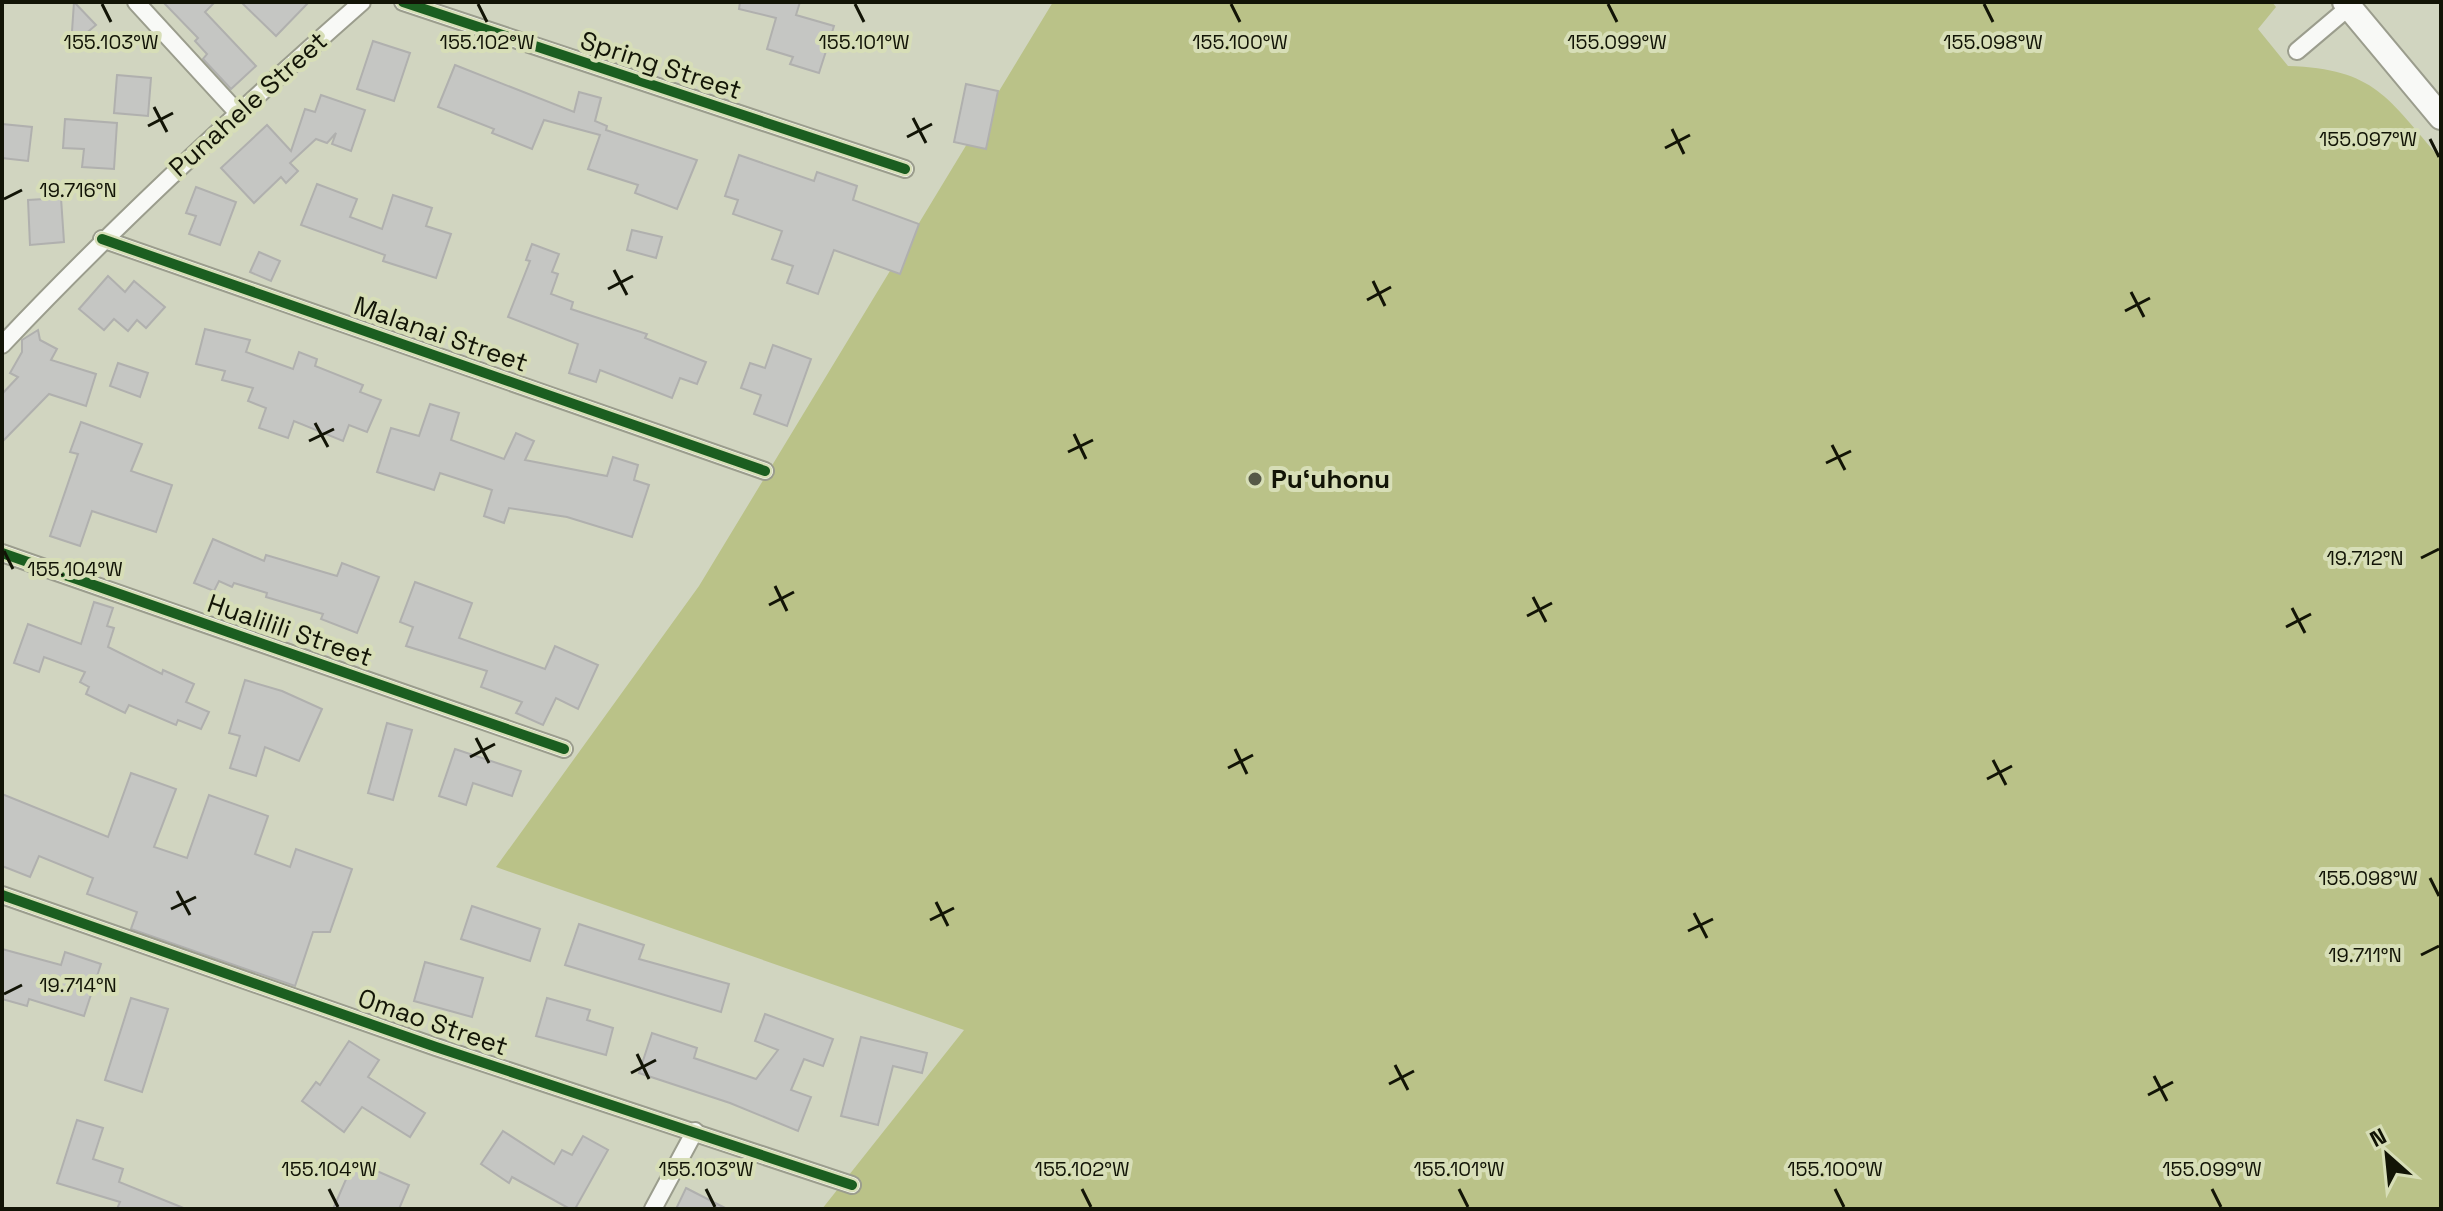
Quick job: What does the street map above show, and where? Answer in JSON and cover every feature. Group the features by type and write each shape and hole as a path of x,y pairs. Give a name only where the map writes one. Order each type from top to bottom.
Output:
{"main road":[{"path":"2347,4 2441,117"}],"street":[{"path":"136,2 237,112"},
{"name":"Punahele Street","path":"2,345 102,239 237,112 362,2"},
{"name":"Spring Street","path":"403,2 905,169"},
{"path":"2297,51 2347,4"},
{"name":"Malanai Street","path":"102,239 765,471"},
{"name":"Hualilili Street","path":"2,553 564,749"},
{"name":"Omao Street","path":"2,895 436,1047 852,1185"},
{"path":"653,1209 695,1131"}],"green space":[{"path":"1053,2 2272,2 2276,7 2258,29 2288,66 2341,73 2361,81 2392,104 2441,159 2441,1209 822,1209 964,1030 496,867 699,586"}],"building":[{"path":"74,2 96,25 71,46"},
{"path":"163,2 215,2 205,12 256,66 231,89 203,59 207,54 195,41 198,38"},
{"path":"241,2 309,2 276,36"},
{"path":"740,2 800,2 796,15 834,26 819,73 790,64 793,57 767,49 776,18 739,9"},
{"path":"373,41 410,53 394,101 357,89"},
{"path":"455,65 574,112 579,92 601,98 595,121 607,126 606,130 697,160 677,209 635,193 638,185 588,169 600,135 544,120 532,149 492,133 494,129 438,107"},
{"path":"117,75 151,78 148,116 114,113"},
{"path":"966,84 998,91 986,149 954,142"},
{"path":"321,95 365,110 351,151 332,144 336,133 327,143 316,139 290,163 298,171 286,183 281,177 254,203 221,168 267,125 291,151 305,109 315,112"},
{"path":"65,119 117,123 114,169 82,167 84,149 63,148"},
{"path":"2,124 32,127 28,161 2,158"},
{"path":"739,155 814,181 817,172 857,186 853,200 919,224 900,274 834,250 818,294 787,283 793,266 772,259 782,231 733,214 738,200 725,196"},
{"path":"317,184 357,199 350,217 382,229 393,195 432,208 426,226 451,234 436,278 383,261 385,255 301,225"},
{"path":"196,187 236,202 220,245 189,234 196,216 186,213"},
{"path":"61,198 64,242 30,245 28,200"},
{"path":"632,230 662,237 656,258 627,250"},
{"path":"532,244 559,254 552,272 558,274 551,294 573,302 571,309 647,334 645,338 706,362 697,384 680,378 672,398 600,370 596,382 569,373 578,344 508,317 530,261 526,260"},
{"path":"259,252 280,261 271,281 250,272"},
{"path":"108,276 125,292 134,281 165,307 146,328 137,320 128,331 114,319 104,330 79,309"},
{"path":"205,329 250,340 246,352 293,369 299,352 317,359 315,366 363,385 360,392 381,400 367,432 349,425 343,441 294,421 288,438 259,428 266,408 248,401 253,388 222,380 225,371 196,364"},
{"path":"38,330 40,340 57,349 51,360 96,374 86,406 49,394 2,442 2,394 18,377 10,373 22,352 22,340"},
{"path":"773,345 811,359 787,426 754,414 761,395 741,388 750,363 765,368"},
{"path":"118,363 148,373 140,397 110,386"},
{"path":"430,404 459,413 451,440 504,459 516,433 534,441 525,460 607,476 613,457 638,465 634,480 649,485 632,537 567,517 509,508 504,523 484,516 492,490 440,473 434,490 377,472 391,428 419,436"},
{"path":"81,422 142,444 131,471 172,485 156,532 92,511 80,546 50,536 78,454 70,452"},
{"path":"213,539 264,561 266,555 337,576 342,563 379,577 357,633 321,619 323,614 266,597 267,593 234,583 232,587 219,581 214,591 194,583"},
{"path":"415,582 472,603 459,638 545,669 555,646 598,665 578,709 556,698 543,725 516,713 522,702 481,687 487,671 406,646 413,627 400,622"},
{"path":"94,602 113,608 107,626 114,628 108,647 162,674 163,670 194,684 186,702 209,712 201,729 178,720 176,725 129,705 125,713 86,694 89,687 80,682 85,672 44,657 39,672 14,663 28,624 81,644"},
{"path":"245,680 282,691 322,709 299,761 265,747 256,776 230,768 240,736 229,733"},
{"path":"387,723 412,730 393,800 368,793"},
{"path":"455,749 521,771 512,796 473,783 466,805 439,796"},
{"path":"131,773 176,789 154,847 187,858 209,795 268,816 255,854 290,867 296,849 352,869 330,932 313,932 295,986 131,929 137,912 87,894 93,878 39,856 30,877 2,866 2,794 108,837"},
{"path":"472,906 540,929 530,961 461,939"},
{"path":"579,924 644,945 639,959 729,984 721,1012 565,965"},
{"path":"2,949 61,965 65,952 101,964 84,1016 29,999 27,1006 2,999"},
{"path":"425,962 483,978 472,1017 414,1001"},
{"path":"131,998 168,1009 142,1092 105,1080"},
{"path":"547,998 590,1010 587,1020 613,1028 606,1055 536,1036"},
{"path":"765,1014 833,1039 823,1066 804,1059 791,1090 811,1097 798,1131 730,1103 639,1073 652,1033 697,1048 694,1058 756,1079 778,1050 755,1041"},
{"path":"861,1037 927,1053 922,1073 893,1066 878,1125 841,1116"},
{"path":"349,1041 379,1060 368,1077 425,1113 410,1137 362,1107 344,1132 302,1101 316,1082 320,1085"},
{"path":"77,1120 103,1128 93,1159 123,1169 119,1182 186,1209 117,1209 120,1202 57,1183"},
{"path":"503,1131 554,1164 562,1150 572,1155 583,1136 608,1150 575,1209 570,1209 512,1177 509,1183 481,1164"},
{"path":"354,1161 409,1185 399,1209 333,1209"},
{"path":"686,1188 727,1209 676,1209"}],"cycle path":[{"path":"403,2 905,169"},
{"path":"102,239 765,471"},
{"path":"2,553 564,749"},
{"path":"2,895 436,1047 852,1185"}],"place":[{"name":"Puʻuhonu","path":"1255,479"}]}
